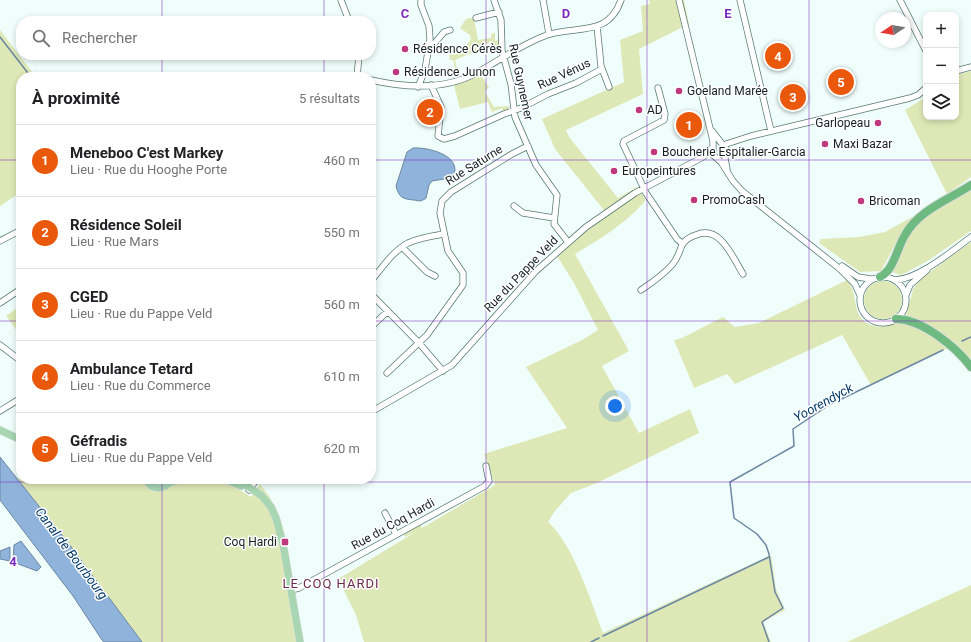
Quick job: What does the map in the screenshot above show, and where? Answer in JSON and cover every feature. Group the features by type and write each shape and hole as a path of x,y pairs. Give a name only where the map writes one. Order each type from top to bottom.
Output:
{"highway":[{"path":"876,278 888,270 905,234 915,222 934,207 971,185"},
{"path":"896,319 910,322 933,333 953,348 971,367"}],"main road":[{"path":"0,430 16,438"},
{"path":"149,484 156,488 163,488 167,484"},
{"path":"246,484 270,509 286,565 300,642"}],"street":[{"path":"342,0 347,16"},
{"path":"418,87 425,70 430,42 430,31 421,5 421,0"},
{"name":"Rue Guynemer","path":"494,0 499,12 502,26 503,57 510,82 514,110 536,165 556,193 557,202 554,218"},
{"path":"543,0 549,34"},
{"path":"376,81 396,86 418,87 431,86 470,76 503,57 549,34 588,29 597,26 614,14 621,0"},
{"path":"679,0 707,119 713,148 712,153 742,191 849,277 857,286 860,295 860,307 869,319 882,324 896,319 905,308 906,296 912,283 971,237"},
{"path":"740,0 771,131"},
{"path":"900,0 924,48"},
{"path":"476,18 499,12"},
{"path":"597,26 602,69 610,87"},
{"path":"428,52 444,32 450,30"},
{"path":"356,72 358,60"},
{"path":"959,70 971,67"},
{"name":"Rue Vénus","path":"431,86 441,107 438,132 440,138 453,137 602,69"},
{"path":"658,88 665,114 664,120 623,142 644,188 677,239 683,244"},
{"path":"713,148 717,144 722,145 771,131 912,97 923,90"},
{"path":"707,119 715,136 726,148 726,165 731,178"},
{"path":"716,158 726,154 733,144 740,139"},
{"name":"Rue Saturne","path":"444,234 440,210 442,201 447,195 512,154 528,146"},
{"name":"Rue du Pappe Veld","path":"376,409 443,372 456,361 536,271 568,242 603,214 644,188 696,161 713,148"},
{"name":"Rue du Pappe Veld","path":"696,161 716,158"},
{"path":"514,206 523,213 554,218 555,226 568,242"},
{"path":"0,241 16,233"},
{"path":"641,290 660,277 670,267 680,253 683,244 698,234 706,233 714,235 723,242 743,274"},
{"path":"376,276 402,247 417,240 444,234 448,253 462,270 463,283 428,334 387,373"},
{"path":"402,247 428,274 435,276"},
{"path":"821,253 858,277 865,279 876,278 895,280 916,274 943,258"},
{"path":"860,295 865,285 876,278"},
{"path":"895,280 902,286 906,296"},
{"path":"0,303 16,292"},
{"path":"376,299 419,343 443,372"},
{"path":"376,322 388,311"},
{"path":"0,345 16,357"},
{"path":"0,411 16,401"},
{"name":"Rue du Coq Hardi","path":"291,590 299,588 486,485 488,481 486,466"},
{"path":"250,489 253,484"},
{"path":"385,513 396,534"}],"green space":[{"path":"649,0 684,0 689,24 639,49 643,94 566,130 569,137 618,198 637,187 646,200 621,224 575,254 629,351 602,366 639,433 690,409 699,433 597,483 571,493 555,511 548,522 557,532 573,558 603,633 771,555 776,589 785,610 763,622 771,642 364,642 356,615 338,579 417,531 405,537 403,533 420,524 422,528 495,485 484,454 567,428 526,367 582,340 598,330 574,283 557,256 607,214 555,149 542,119 624,82 620,40 643,31 641,6 650,4"},
{"path":"466,19 474,19 478,40 491,38 491,34 495,33 495,41 498,40 498,53 497,54 490,42 476,51 455,60 459,75 457,76 453,60 450,60 449,54 462,51 471,39 470,35 460,28"},
{"path":"0,30 16,51 16,60 23,60 32,72 16,72 16,195 0,206"},
{"path":"971,71 971,177 947,194 905,110 923,99 923,120 959,120 959,74"},
{"path":"481,75 489,87 485,92 494,107 510,106 508,109 503,111 502,108 492,112 488,102 460,109 454,85"},
{"path":"971,189 971,231 926,262 901,275 892,272 911,230 933,212"},
{"path":"916,215 904,228 881,271 860,272 819,243 821,239 859,237 885,232"},
{"path":"971,242 971,363 920,322 906,316 913,289 922,278"},
{"path":"847,280 853,290 856,307 860,317 864,321 879,327 899,323 919,328 948,348 871,385 842,335 735,384 727,374 694,388 674,340 682,338 723,317 735,327 759,323"},
{"path":"879,281 887,281 894,284 899,289 902,300 899,311 894,316 887,319 879,319 872,316 867,311 864,304 864,296 867,289 872,284"},
{"path":"16,309 16,330 6,316"},
{"path":"22,484 145,484 148,488 158,492 167,489 174,484 224,484 234,487 251,497 260,484 267,493 280,517 289,554 282,559 296,642 142,642"},
{"path":"971,585 971,642 847,642"}],"water":[{"path":"413,148 427,149 442,154 453,162 455,168 454,175 450,178 432,181 429,185 426,198 420,201 402,197 396,186 407,152"},
{"name":"Canal de Bourbourg","path":"0,457 16,477 16,484 21,484 69,544 142,642 104,642 102,640 73,596 0,500"},
{"path":"21,541 41,567 37,571 13,562 14,545"},
{"path":"10,547 10,561 0,559 0,551"}],"waterway":[{"path":"0,37 16,58"},
{"path":"18,60 27,72"},
{"name":"Yoorendyck","path":"962,341 971,337"},
{"name":"Yoorendyck","path":"769,642 762,622 783,608 775,592 769,554 766,545 757,534 734,518 730,482 794,446 793,429 829,405 943,350"},
{"path":"603,636 769,557"},
{"path":"591,642 599,638"}],"place":[{"name":"Résidence Cérès","path":"405,49"},
{"name":"Ambulance Tetard","path":"778,56"},
{"name":"Résidence Junon","path":"396,72"},
{"name":"Géfradis","path":"841,82"},
{"name":"Goeland Marée","path":"679,91"},
{"name":"CGED","path":"793,97"},
{"name":"AD","path":"639,110"},
{"name":"Résidence Soleil","path":"430,112"},
{"name":"Garlopeau","path":"878,123"},
{"name":"Meneboo C'est Markey","path":"689,125"},
{"name":"Maxi Bazar","path":"825,144"},
{"name":"Boucherie Espitalier-Garcia","path":"654,152"},
{"name":"Europeintures","path":"614,171"},
{"name":"PromoCash","path":"694,200"},
{"name":"Bricoman","path":"861,201"},
{"name":"Coq Hardi","path":"285,542"}],"district":[{"name":"LE COQ HARDI","path":"331,583"}]}
